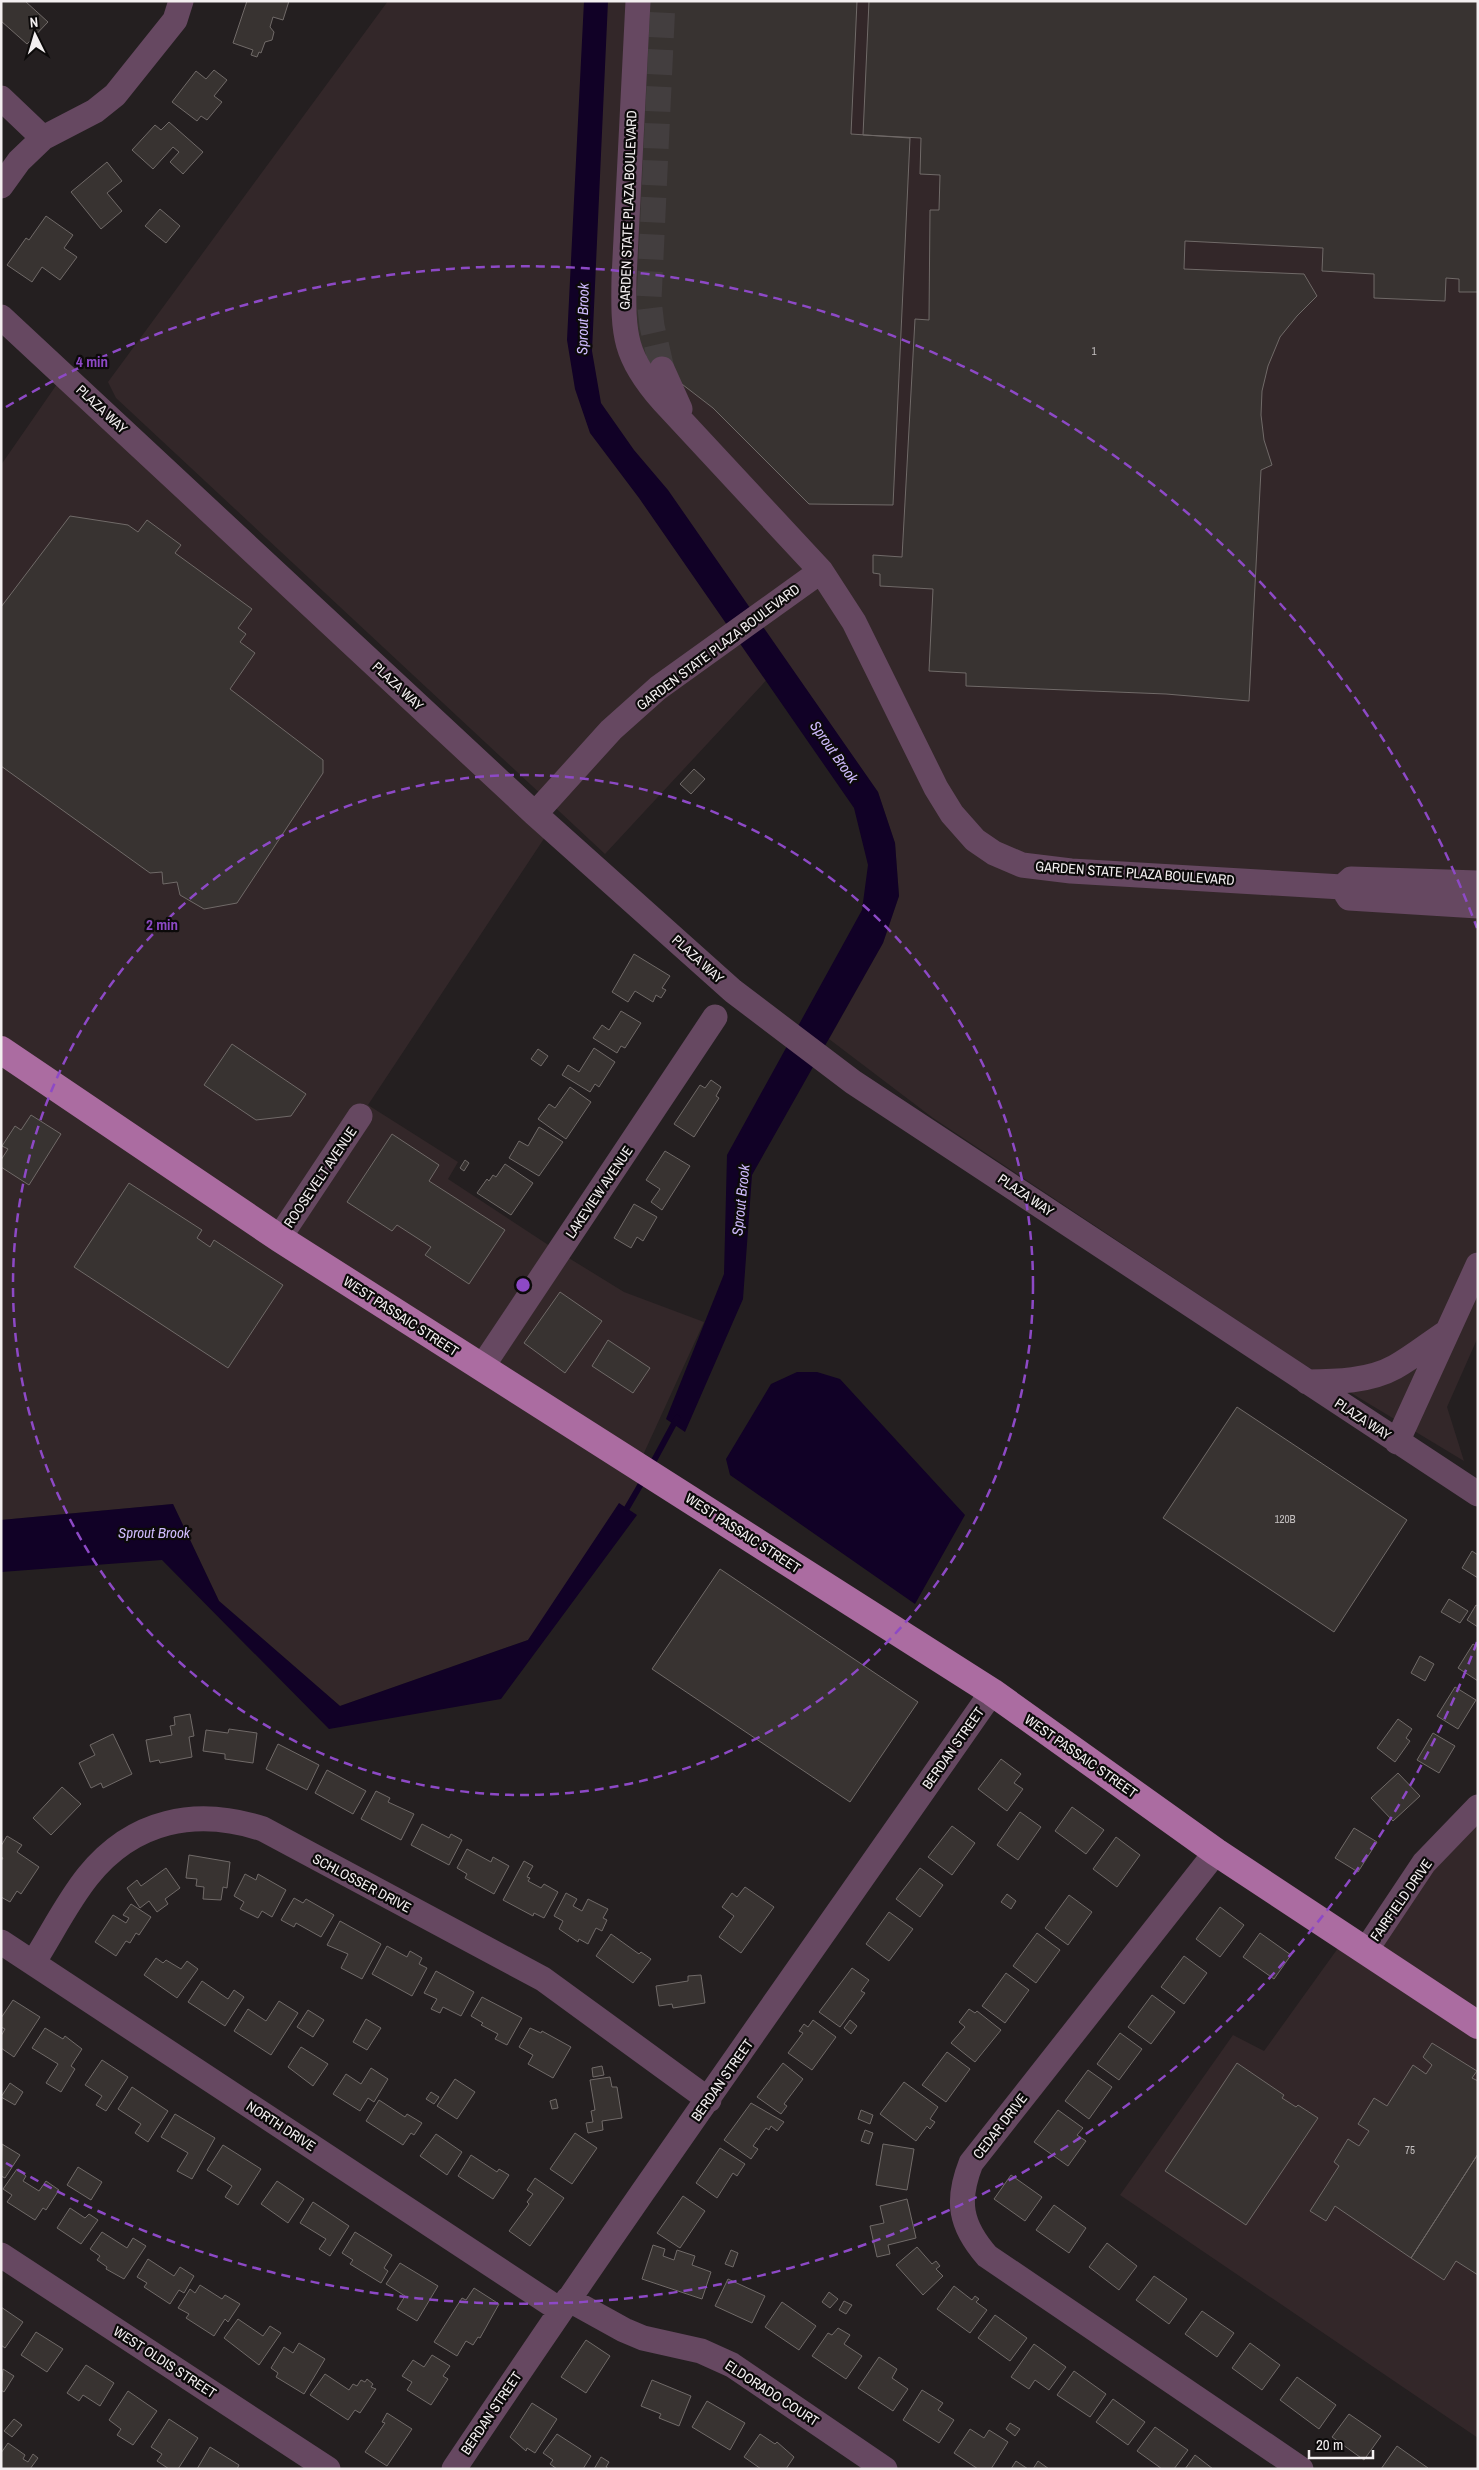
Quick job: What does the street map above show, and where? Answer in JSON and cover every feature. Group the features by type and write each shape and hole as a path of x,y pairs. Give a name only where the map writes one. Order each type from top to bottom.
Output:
{"main road":[{"name":"WEST PASSAIC STREET","path":"1,1050 279,1238 992,1692 1216,1852 1478,2025"}],"street":[{"path":"1,186 19,161 44,138 95,111 115,95 175,20 181,1"},
{"name":"GARDEN STATE PLAZA BOULEVARD","path":"638,1 626,208 624,316 627,342 634,362 647,384 821,571 854,622 936,788 952,814 975,840 994,853 1022,865 1071,871 1342,887 1351,879 1478,883"},
{"path":"1,98 44,138"},
{"name":"PLAZA WAY","path":"1,316 535,814 754,1008 833,1067 1478,1494"},
{"name":"GARDEN STATE PLAZA BOULEVARD","path":"662,370 689,427"},
{"name":"GARDEN STATE PLAZA BOULEVARD","path":"535,814 611,730 658,688 821,571"},
{"name":"GARDEN STATE PLAZA BOULEVARD","path":"1342,887 1349,898 1478,906"},
{"name":"LAKEVIEW AVENUE","path":"482,1367 715,1018"},
{"name":"ROOSEVELT AVENUE","path":"279,1238 360,1116"},
{"path":"1397,1442 1478,1265"},
{"path":"1307,1382 1335,1382 1368,1376 1394,1368 1447,1332"},
{"name":"BERDAN STREET","path":"455,2469 564,2305 709,2100 992,1692"},
{"name":"FAIRFIELD DRIVE","path":"1366,1950 1424,1863 1478,1807"},
{"name":"SCHLOSSER DRIVE","path":"33,1963 87,1877 106,1856 126,1841 151,1828 178,1820 208,1817 238,1821 262,1829 543,1979 709,2100"},
{"name":"CEDAR DRIVE","path":"1216,1852 971,2162 964,2182 961,2202 965,2223 974,2240 987,2256 1302,2469"},
{"name":"NORTH DRIVE","path":"1,1942 564,2305"},
{"name":"WEST OLDIS STREET","path":"1,2255 328,2469"},
{"name":"ELDORADO COURT","path":"564,2305 643,2338 701,2351 732,2365 885,2469"}],"shaded area":[{"path":"388,1 1478,1 1478,1337 1447,1407 1464,1461 1303,1364 933,1118 829,1039 883,943 899,896 895,843 878,792 785,660 605,854 116,398 108,382"},
{"path":"64,374 551,828 368,1105 458,1162 448,1179 559,1252 624,1292 704,1322 638,1466 648,1472 627,1508 528,1640 340,1706 219,1601 173,1504 1,1520 1,465"},
{"path":"1478,1807 1478,2438 1120,2195 1233,2035 1264,2051 1346,1937 1366,1950"}],"water":[{"path":"584,1 608,1 592,351 601,403 634,450 668,490 878,792 895,843 899,896 883,943 752,1175 743,1299 685,1432 666,1419 724,1274 727,1155 862,910 868,865 854,808 639,498 590,433 575,389 567,340"},
{"path":"797,1372 817,1372 840,1379 965,1515 915,1604 730,1475 726,1459 771,1384"},
{"name":"Sprout Brook","path":"619,1503 637,1515 501,1699 329,1729 162,1560 1,1572 1,1520 173,1504 219,1601 340,1706 528,1640"}],"building":[{"path":"1,1 25,1 48,22 27,44 1,21"},
{"path":"247,1 289,1 283,20 273,17 270,27 274,32 272,40 265,42 261,53 259,52 257,57 251,55 253,50 233,43"},
{"path":"648,1 857,1 851,134 910,138 893,505 809,504 713,408 639,351 634,301"},
{"path":"869,1 1478,1 1478,292 1459,292 1459,279 1446,278 1445,301 1374,298 1374,274 1322,271 1323,248 1185,241 1184,269 1304,274 1317,296 1280,337 1268,366 1262,391 1261,415 1264,440 1272,465 1261,470 1249,701 1166,694 966,686 966,673 929,671 933,589 880,586 880,574 873,573 873,555 902,557 915,319 929,320 930,210 939,210 940,175 920,174 921,138 863,135"},
{"path":"214,70 227,80 214,96 222,102 207,120 201,116 197,121 172,102 196,71 206,79"},
{"path":"169,122 203,152 183,174 170,162 179,152 173,147 153,169 132,150 155,125 161,130"},
{"path":"107,162 122,181 107,193 122,211 101,229 71,192"},
{"path":"160,209 180,226 166,243 145,226"},
{"path":"46,216 73,235 64,248 77,257 60,280 42,267 32,282 7,265 26,238 29,240"},
{"path":"70,516 128,525 138,532 147,520 181,545 175,553 252,609 238,628 246,634 240,642 255,653 230,689 323,760 323,773 237,903 204,909 180,895 177,882 163,884 162,872 150,873 1,766 1,607"},
{"path":"694,769 705,779 691,794 680,784"},
{"path":"634,954 670,976 662,988 666,990 661,998 656,995 653,1002 635,991 628,1002 612,992"},
{"path":"621,1011 641,1023 625,1048 621,1046 617,1053 593,1038 602,1025 609,1030"},
{"path":"232,1044 306,1094 291,1116 256,1120 204,1085"},
{"path":"594,1048 615,1062 599,1087 595,1084 590,1092 562,1075 568,1065 579,1072"},
{"path":"538,1049 548,1056 541,1066 531,1059"},
{"path":"711,1080 721,1087 716,1096 719,1098 694,1137 674,1124 700,1085 705,1088"},
{"path":"570,1087 591,1102 566,1139 538,1119 549,1104 555,1108"},
{"path":"31,1115 61,1134 29,1185 1,1167 1,1160 8,1149 2,1146 15,1126 21,1130"},
{"path":"539,1127 563,1142 539,1176 509,1158 519,1141 528,1146"},
{"path":"392,1134 439,1165 429,1181 505,1230 469,1284 425,1255 431,1247 397,1225 392,1231 347,1202"},
{"path":"665,1151 690,1166 662,1210 651,1202 660,1189 646,1180"},
{"path":"465,1160 469,1163 464,1171 460,1168"},
{"path":"505,1164 533,1183 511,1215 477,1193 487,1179 489,1181 493,1175 496,1177"},
{"path":"129,1183 202,1230 197,1238 210,1247 214,1240 283,1285 228,1368 74,1267"},
{"path":"634,1204 657,1217 643,1241 637,1237 631,1248 614,1238"},
{"path":"560,1292 602,1321 565,1373 524,1343"},
{"path":"608,1340 650,1368 633,1393 592,1366"},
{"path":"1237,1407 1407,1520 1334,1632 1163,1518"},
{"path":"1472,1551 1478,1555 1478,1578 1462,1568"},
{"path":"720,1569 918,1702 850,1802 652,1669"},
{"path":"1449,1599 1468,1611 1460,1623 1441,1612"},
{"path":"1476,1605 1478,1606 1478,1627 1467,1620"},
{"path":"1473,1644 1478,1647 1478,1681 1458,1668"},
{"path":"1420,1656 1434,1664 1425,1681 1411,1673"},
{"path":"1455,1687 1476,1700 1458,1729 1437,1716"},
{"path":"190,1714 194,1736 189,1737 192,1757 160,1763 159,1760 150,1762 146,1740 172,1735 170,1726 175,1725 174,1717"},
{"path":"1398,1719 1412,1729 1406,1738 1410,1741 1395,1762 1377,1748"},
{"path":"229,1729 257,1733 253,1763 225,1759 225,1754 203,1751 206,1730 228,1733"},
{"path":"1433,1733 1455,1746 1439,1773 1417,1760"},
{"path":"113,1734 132,1774 103,1788 101,1783 91,1788 79,1763 95,1755 90,1745"},
{"path":"278,1744 319,1765 307,1790 266,1769"},
{"path":"1001,1759 1021,1774 1014,1783 1023,1789 1007,1811 978,1789"},
{"path":"327,1770 366,1791 353,1814 315,1793"},
{"path":"1398,1773 1420,1796 1393,1821 1371,1798"},
{"path":"62,1787 81,1804 51,1835 33,1818"},
{"path":"376,1791 390,1798 388,1802 414,1814 401,1840 361,1819"},
{"path":"1072,1807 1104,1830 1086,1854 1055,1831"},
{"path":"1020,1812 1041,1827 1018,1860 997,1845"},
{"path":"422,1824 449,1838 451,1834 462,1840 449,1865 411,1845"},
{"path":"952,1826 975,1843 952,1875 928,1857"},
{"path":"1354,1828 1377,1842 1358,1872 1335,1858"},
{"path":"7,1836 22,1845 17,1852 39,1867 21,1894 17,1891 10,1902 1,1897 1,1861 3,1858 1,1857 1,1846"},
{"path":"1116,1837 1140,1855 1117,1887 1093,1869"},
{"path":"467,1849 491,1862 493,1857 509,1866 494,1894 465,1878 467,1874 457,1868"},
{"path":"189,1855 230,1862 227,1888 223,1887 221,1900 203,1899 204,1887 196,1886 197,1879 186,1878"},
{"path":"524,1861 533,1866 527,1877 530,1878 528,1881 541,1888 544,1884 558,1892 544,1918 534,1913 533,1916 503,1900"},
{"path":"166,1868 180,1888 165,1899 168,1904 157,1912 149,1901 140,1908 127,1888 137,1880 141,1886"},
{"path":"920,1868 943,1885 920,1917 896,1899"},
{"path":"245,1874 256,1880 258,1874 286,1890 272,1917 262,1911 258,1918 240,1909 244,1902 234,1896"},
{"path":"745,1887 774,1907 741,1953 719,1937 734,1916 722,1907 732,1893 737,1897"},
{"path":"566,1893 577,1899 573,1906 582,1911 588,1899 608,1909 603,1918 607,1920 602,1931 596,1928 588,1944 579,1939 578,1942 559,1929 563,1921 554,1916"},
{"path":"1007,1894 1016,1901 1011,1909 1001,1902"},
{"path":"1069,1895 1092,1912 1068,1945 1045,1928"},
{"path":"294,1898 303,1903 306,1899 334,1915 321,1937 296,1923 294,1927 281,1920"},
{"path":"131,1904 151,1917 139,1935 136,1933 130,1943 126,1941 116,1956 95,1942 113,1915 126,1923 129,1918 123,1915"},
{"path":"1220,1907 1244,1925 1220,1957 1196,1939"},
{"path":"889,1912 913,1929 889,1961 866,1944"},
{"path":"340,1921 381,1944 362,1979 341,1968 348,1954 327,1945"},
{"path":"1037,1933 1060,1950 1036,1983 1013,1966"},
{"path":"1260,1933 1291,1955 1274,1979 1243,1957"},
{"path":"611,1934 639,1954 641,1952 651,1959 633,1983 596,1956"},
{"path":"387,1946 407,1957 410,1951 422,1958 419,1964 427,1968 412,1996 372,1974"},
{"path":"1184,1956 1207,1973 1184,2004 1161,1987"},
{"path":"156,1958 163,1963 166,1960 181,1969 187,1961 198,1969 177,1998 144,1975"},
{"path":"852,1968 869,1980 861,1991 865,1993 840,2027 819,2012"},
{"path":"436,1971 474,1992 461,2016 443,2007 440,2013 431,2009 437,1999 424,1993"},
{"path":"1006,1973 1029,1990 1005,2023 982,2006"},
{"path":"701,1975 705,2003 673,2008 672,2004 659,2006 656,1986 688,1981 688,1976"},
{"path":"202,1981 228,1999 234,1990 244,1997 225,2026 188,2002"},
{"path":"1152,1995 1175,2012 1151,2044 1128,2027"},
{"path":"482,1997 522,2018 507,2045 495,2039 498,2034 481,2025 483,2023 471,2016"},
{"path":"13,2000 40,2017 14,2057 1,2048 1,2036 5,2029 1,2027 1,2018"},
{"path":"279,2001 298,2013 271,2055 234,2031 248,2009 266,2021"},
{"path":"969,2009 975,2013 977,2011 1001,2030 975,2062 951,2043 965,2027 959,2022"},
{"path":"308,2010 324,2020 313,2037 297,2027"},
{"path":"366,2019 381,2028 367,2050 353,2042"},
{"path":"813,2020 836,2037 812,2070 788,2053 803,2033 799,2031 804,2024 808,2027"},
{"path":"850,2020 857,2026 851,2034 844,2028"},
{"path":"45,2028 63,2039 65,2036 82,2049 71,2066 75,2069 61,2092 46,2083 58,2064 32,2048"},
{"path":"530,2028 541,2033 542,2031 571,2047 553,2078 528,2064 533,2055 519,2047"},
{"path":"1120,2033 1142,2049 1119,2080 1097,2064"},
{"path":"1432,2043 1477,2071 1472,2078 1478,2081 1478,2154 1411,2258 1335,2206 1326,2221 1310,2211 1339,2166 1334,2162 1348,2139 1359,2146 1369,2131 1358,2124 1374,2098 1387,2106 1413,2065 1426,2074 1432,2065 1423,2057"},
{"path":"301,2047 328,2064 313,2086 288,2067"},
{"path":"947,2052 970,2069 946,2102 922,2085"},
{"path":"102,2060 128,2077 106,2111 96,2105 102,2096 85,2085"},
{"path":"783,2063 803,2079 784,2104 787,2106 781,2114 757,2097"},
{"path":"1237,2063 1284,2095 1282,2098 1296,2107 1298,2105 1318,2118 1246,2225 1165,2171"},
{"path":"602,2066 604,2075 593,2077 592,2068"},
{"path":"371,2068 388,2079 374,2102 368,2098 360,2111 333,2094 346,2074 361,2084"},
{"path":"1088,2070 1112,2087 1089,2119 1065,2101"},
{"path":"610,2077 612,2087 617,2087 622,2118 602,2121 603,2130 588,2133 586,2123 593,2122 591,2111 595,2110 590,2080"},
{"path":"455,2079 475,2092 457,2119 437,2106"},
{"path":"904,2082 938,2107 930,2119 935,2122 930,2129 927,2126 916,2141 880,2114"},
{"path":"10,2083 23,2092 15,2105 1,2097"},
{"path":"132,2087 168,2111 148,2142 135,2133 141,2124 118,2109"},
{"path":"431,2092 439,2097 434,2104 426,2099"},
{"path":"556,2099 558,2108 552,2109 550,2101"},
{"path":"379,2100 405,2117 407,2114 422,2123 414,2135 411,2133 403,2145 366,2121"},
{"path":"751,2103 784,2122 777,2131 771,2126 769,2130 766,2128 753,2146 758,2149 751,2159 724,2140"},
{"path":"861,2110 873,2115 870,2124 858,2119"},
{"path":"1058,2110 1083,2128 1077,2135 1086,2141 1068,2166 1034,2142"},
{"path":"175,2114 215,2138 192,2179 177,2171 188,2153 161,2137"},
{"path":"865,2130 873,2133 869,2144 861,2141"},
{"path":"575,2133 597,2148 572,2184 550,2169"},
{"path":"436,2134 462,2152 447,2175 420,2156"},
{"path":"2,2144 20,2155 5,2178 1,2176"},
{"path":"883,2144 914,2149 907,2190 876,2185"},
{"path":"223,2145 261,2169 238,2205 225,2197 232,2186 207,2170"},
{"path":"720,2148 745,2164 737,2176 733,2173 717,2198 696,2183"},
{"path":"1478,2154 1478,2275 1456,2261 1444,2280 1411,2258"},
{"path":"471,2155 497,2172 499,2169 509,2175 493,2199 458,2176"},
{"path":"78,2167 102,2182 91,2200 67,2185"},
{"path":"17,2169 26,2176 23,2181 39,2191 46,2181 59,2190 46,2210 43,2208 35,2220 7,2202 12,2195 3,2189"},
{"path":"1011,2175 1042,2197 1025,2221 994,2199"},
{"path":"535,2178 564,2198 530,2246 509,2231 529,2204 527,2202 533,2194 527,2190"},
{"path":"277,2181 304,2199 288,2223 261,2204"},
{"path":"683,2196 705,2211 680,2248 657,2233"},
{"path":"907,2199 916,2238 888,2245 890,2254 877,2257 870,2226 884,2223 880,2206"},
{"path":"313,2202 349,2226 330,2256 319,2249 326,2239 300,2223"},
{"path":"1054,2205 1086,2228 1069,2253 1036,2230"},
{"path":"70,2208 85,2218 89,2214 98,2220 81,2244 57,2228"},
{"path":"102,2232 127,2248 133,2238 146,2246 124,2279 106,2269 107,2267 97,2260 100,2256 90,2249"},
{"path":"355,2232 392,2255 384,2268 388,2271 381,2283 350,2264 353,2260 342,2253"},
{"path":"1107,2243 1137,2266 1119,2290 1089,2267"},
{"path":"653,2245 665,2249 663,2256 674,2260 677,2250 695,2256 692,2265 711,2272 702,2299 642,2279"},
{"path":"917,2247 932,2264 936,2261 940,2266 936,2269 943,2276 923,2295 896,2265"},
{"path":"731,2250 738,2253 733,2267 725,2264"},
{"path":"148,2259 174,2276 180,2267 194,2276 184,2293 179,2290 170,2304 144,2287 147,2283 137,2277"},
{"path":"400,2263 438,2286 417,2321 397,2309 405,2296 386,2284"},
{"path":"1154,2276 1187,2299 1169,2324 1136,2300"},
{"path":"728,2279 765,2296 752,2323 715,2306"},
{"path":"200,2285 222,2299 225,2295 240,2304 228,2322 225,2319 214,2336 186,2318 189,2314 178,2308 190,2289 195,2293"},
{"path":"954,2286 972,2300 975,2296 979,2299 976,2302 987,2310 970,2333 937,2309"},
{"path":"474,2288 499,2304 480,2338 478,2337 473,2345 466,2341 457,2356 434,2342 462,2298 466,2300"},
{"path":"829,2292 838,2299 830,2308 822,2302"},
{"path":"844,2301 852,2305 846,2314 839,2310"},
{"path":"782,2302 816,2326 799,2350 765,2327"},
{"path":"1,2307 23,2322 5,2348 1,2345"},
{"path":"1202,2311 1234,2333 1217,2357 1185,2334"},
{"path":"995,2315 1027,2338 1010,2361 978,2338"},
{"path":"238,2319 263,2336 270,2326 281,2333 259,2365 224,2338"},
{"path":"838,2328 850,2335 844,2344 862,2356 846,2379 812,2356 828,2333 832,2335"},
{"path":"36,2332 63,2349 47,2372 21,2355"},
{"path":"586,2340 610,2356 586,2393 561,2377"},
{"path":"299,2343 325,2359 304,2394 276,2377 278,2373 271,2368 284,2347 293,2353"},
{"path":"1250,2343 1280,2365 1262,2390 1232,2368"},
{"path":"1034,2344 1066,2367 1049,2390 1035,2380 1029,2389 1011,2377"},
{"path":"432,2355 450,2366 443,2376 448,2379 431,2405 407,2390 412,2382 402,2376 413,2360 424,2367"},
{"path":"879,2357 897,2369 892,2378 908,2389 893,2411 858,2388"},
{"path":"86,2365 114,2383 100,2406 83,2395 79,2401 67,2393"},
{"path":"3,2369 14,2376 4,2392 1,2390"},
{"path":"1074,2371 1106,2394 1090,2417 1057,2395"},
{"path":"325,2374 349,2390 353,2384 357,2386 361,2380 365,2382 367,2379 373,2384 371,2387 376,2389 360,2413 355,2410 348,2420 310,2395"},
{"path":"1297,2377 1336,2405 1319,2429 1280,2400"},
{"path":"652,2380 691,2396 679,2426 659,2418 661,2414 641,2406"},
{"path":"922,2390 943,2403 938,2410 954,2420 939,2443 903,2420"},
{"path":"128,2391 157,2411 133,2445 117,2435 121,2429 109,2420"},
{"path":"1113,2399 1145,2422 1128,2445 1096,2422"},
{"path":"707,2401 745,2423 730,2450 692,2427"},
{"path":"532,2403 557,2419 535,2453 527,2448 526,2451 510,2437"},
{"path":"387,2413 412,2429 387,2466 365,2452 385,2423 382,2422"},
{"path":"1349,2414 1381,2436 1364,2460 1332,2437"},
{"path":"14,2419 22,2425 12,2437 4,2431"},
{"path":"169,2419 198,2438 178,2469 169,2469 157,2461 162,2454 151,2447"},
{"path":"1010,2423 1020,2429 1015,2436 1006,2429"},
{"path":"1155,2427 1188,2450 1174,2469 1162,2469 1137,2451"},
{"path":"970,2429 984,2438 989,2430 1008,2442 991,2469 978,2469 954,2453"},
{"path":"557,2434 591,2456 583,2469 557,2469 550,2464 553,2460 543,2453"},
{"path":"760,2434 775,2444 777,2442 794,2457 786,2469 761,2469 744,2457"},
{"path":"8,2443 25,2455 23,2459 28,2462 33,2454 38,2458 30,2469 1,2469 1,2453"},
{"path":"1397,2446 1428,2468 1428,2469 1381,2469"},
{"path":"210,2447 239,2465 237,2469 197,2469"},
{"path":"1195,2455 1213,2469 1185,2469"},
{"path":"601,2457 609,2462 606,2467 609,2469 594,2469"},
{"path":"1016,2461 1028,2469 1011,2469"},
{"path":"1038,2461 1049,2469 1033,2469"}],"waterway":[{"name":"Sprout Brook","path":"651,1466 677,1418"},
{"name":"Sprout Brook","path":"627,1508 645,1477"}],"tunnel":[{"path":"662,369 652,326 649,300 663,1"}]}
